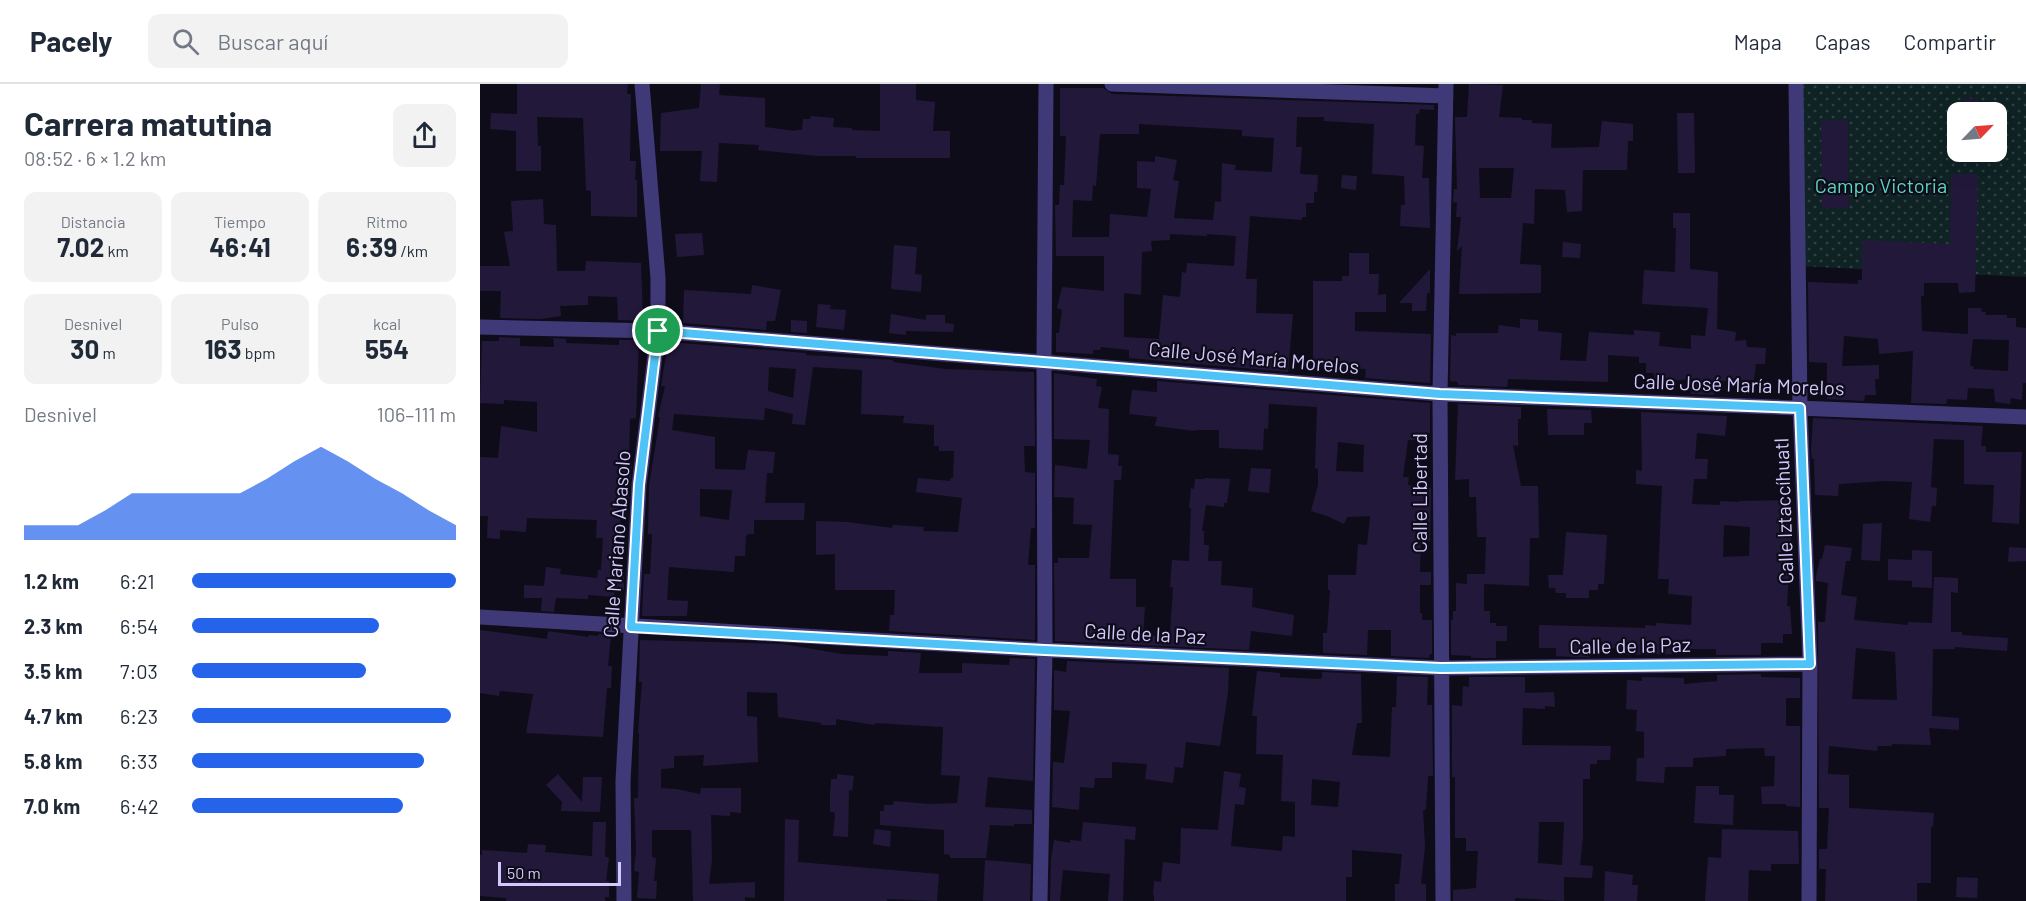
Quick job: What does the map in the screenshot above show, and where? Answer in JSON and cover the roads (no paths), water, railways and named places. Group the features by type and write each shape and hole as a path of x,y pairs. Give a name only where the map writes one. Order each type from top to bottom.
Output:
{"street":[{"name":"Calle Mariano Abasolo","path":"624,901 623,781 639,485 658,331 658,278 642,84"},
{"path":"1040,901 1045,650 1046,84"},
{"path":"1112,84 1446,90"},
{"name":"Calle Iztaccíhuatl","path":"1796,84 1800,408 1810,664 1809,901"},
{"name":"Calle Libertad","path":"1443,901 1440,394 1446,90"},
{"name":"Calle José María Morelos","path":"480,327 658,331 1440,394 2026,417"},
{"name":"Calle de la Paz","path":"480,617 1045,650 1441,668 1810,664"}],"park label":[{"name":"Campo Victoria","path":"1881,185"}]}
